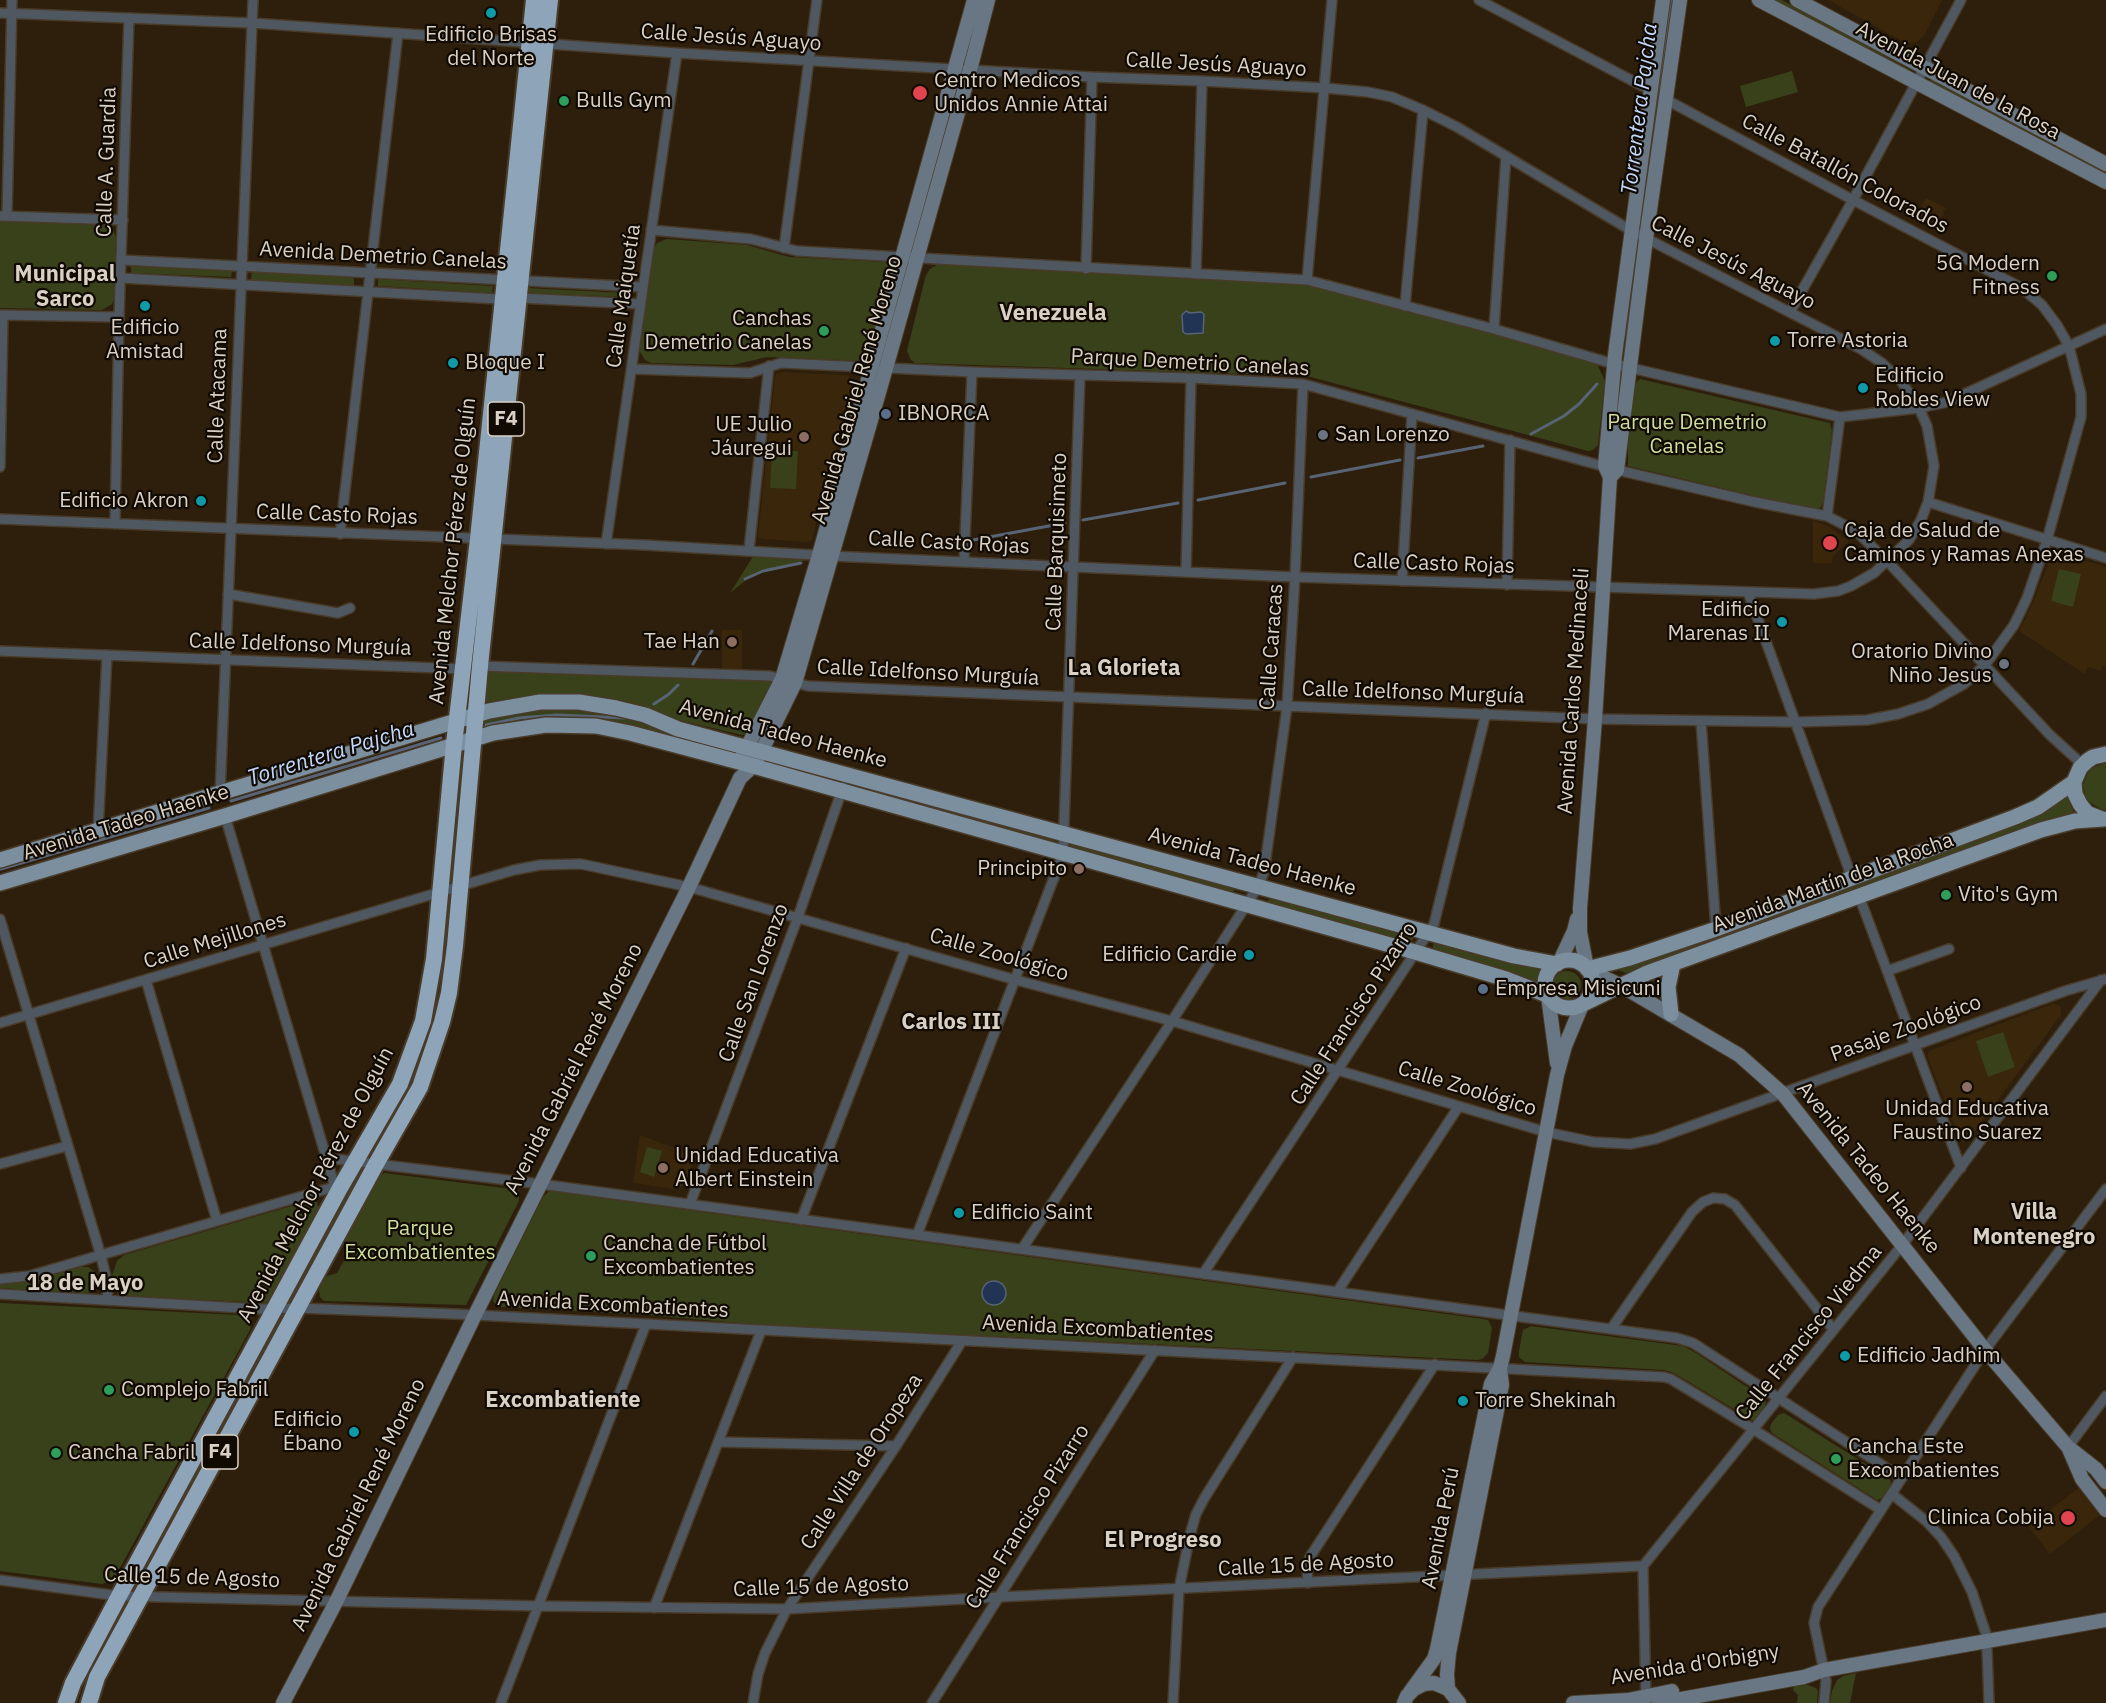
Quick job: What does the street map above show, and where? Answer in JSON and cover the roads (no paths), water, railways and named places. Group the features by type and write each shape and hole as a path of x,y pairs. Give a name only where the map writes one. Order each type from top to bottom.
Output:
{"highway":[{"name":"Avenida Melchor Pérez de Olguín","path":"534,0 538,43"},
{"name":"Avenida Melchor Pérez de Olguín","path":"89,1703 142,1596 297,1308 420,1087 434,1051 449,993 461,885 480,666 486,539 510,298 538,43 550,0"},
{"name":"Avenida Melchor Pérez de Olguín","path":"66,1703 73,1683 275,1310 338,1187 356,1161 400,1084 423,1020 434,959 463,670 486,539"},
{"path":"52,1703 73,1683"}],"main road":[{"name":"Avenida Gabriel René Moreno","path":"825,556 872,367 974,0"},
{"name":"Avenida Gabriel René Moreno","path":"284,1702 337,1600 475,1315 689,887 746,764 789,681 825,556 886,368 988,0"},
{"name":"Avenida Carlos Medinaceli","path":"1587,969 1580,908 1611,471 1614,364 1663,0"},
{"name":"Avenida Carlos Medinaceli","path":"1611,471 1630,368 1680,0"},
{"name":"Avenida Juan de la Rosa","path":"1759,0 2106,182"},
{"name":"Avenida Juan de la Rosa","path":"1797,0 2106,164"},
{"name":"Avenida Tadeo Haenke","path":"0,860 476,715 540,702 579,702 645,715 678,729 755,748 1429,933 1527,959 1558,963"},
{"name":"Avenida Tadeo Haenke","path":"0,883 502,731 546,725 596,726 842,790 1415,952 1506,979 1547,996"},
{"path":"2105,754 2093,757 2083,765 2074,782 2075,794 2087,813 2105,819"},
{"name":"Avenida Martín de la Rocha","path":"1587,969 1630,958 1716,929 2015,817 2037,807 2074,782"},
{"name":"Avenida Martín de la Rocha","path":"1583,1004 1620,985 1673,964 2054,825 2105,819"},
{"name":"Avenida Carlos Medinaceli","path":"1558,963 1574,931 1580,908"},
{"path":"1574,961 1587,969 1592,976 1592,992 1583,1004 1567,1009 1559,1007 1547,996 1546,977 1550,969 1558,963 1574,961"},
{"path":"1671,1014 1668,987 1673,964"},
{"name":"Avenida Tadeo Haenke","path":"1587,969 1620,985 1739,1055 1783,1094 1985,1350 2068,1447 2096,1469 2106,1482"},
{"name":"Avenida Perú","path":"1547,996 1555,1044 1557,1075"},
{"name":"Avenida Perú","path":"1407,1698 1434,1659 1459,1576 1502,1385 1500,1368 1557,1075 1565,1046 1583,1004"},
{"name":"Avenida Tadeo Haenke","path":"2068,1447 2082,1479 2106,1510"},
{"path":"2068,1447 2106,1496"},
{"name":"Avenida Perú","path":"1458,1698 1447,1674 1459,1576"},
{"name":"Avenida d'Orbigny","path":"1659,1703 1964,1645 1979,1635 2106,1612"},
{"path":"1964,1645 2106,1620"},
{"name":"Avenida d'Orbigny","path":"1964,1645 1978,1651 2106,1629"},
{"name":"Avenida d'Orbigny","path":"1573,1703 1646,1699 1803,1668 1824,1670"},
{"path":"1407,1698 1419,1686 1439,1684 1458,1698"}],"street":[{"path":"12,0 4,216 123,220"},
{"name":"Calle Atacama","path":"220,794 253,0"},
{"path":"784,248 817,0"},
{"path":"1306,280 1332,0"},
{"path":"1479,0 1650,90"},
{"path":"1790,312 1961,0"},
{"name":"Calle Jesús Aguayo","path":"0,13 252,23 808,61 1325,88 1392,97 1423,110 1506,156 1646,239 1861,349 1882,363 1901,381 1919,408 1927,426 1934,466 1928,502 1921,520 1909,540 1887,561"},
{"name":"Calle A. Guardia","path":"115,524 129,18"},
{"path":"340,534 398,33"},
{"name":"Calle Maiquetía","path":"606,544 677,53"},
{"path":"1086,269 1092,77"},
{"path":"1196,274 1202,81"},
{"name":"Calle Batallón Colorados","path":"1665,99 2022,288 2042,305 2069,346 2081,394 2081,417 2047,540 2027,598 2014,625 1985,665"},
{"path":"1406,306 1423,110"},
{"path":"1494,329 1506,156"},
{"path":"651,230 751,239 797,251 1306,280 1494,329 1614,364 1840,417 1919,408 1947,402 2106,329"},
{"name":"Avenida Demetrio Canelas","path":"122,260 643,287"},
{"name":"Avenida Demetrio Canelas","path":"121,278 641,304"},
{"path":"0,467 1,316 119,317"},
{"name":"Parque Demetrio Canelas","path":"632,369 750,373 781,363 1303,384 1510,440 1611,471 1827,516 1856,531 1887,561 2071,756 2083,765"},
{"path":"749,550 769,366"},
{"path":"964,562 972,372"},
{"name":"Calle Barquisimeto","path":"917,1235 1063,854 1080,375"},
{"path":"1186,572 1191,378"},
{"name":"Calle Caracas","path":"1246,905 1259,885 1264,872 1287,707 1303,384"},
{"path":"1402,581 1412,414"},
{"path":"1827,516 1840,417"},
{"path":"1507,585 1510,440"},
{"path":"1928,502 2106,558"},
{"name":"Calle Casto Rojas","path":"0,519 749,550 825,556 1295,577 1814,594 1838,591 1851,586 1874,573 1887,561"},
{"path":"1748,592 1852,878"},
{"path":"228,594 338,613 350,608"},
{"name":"Calle Idelfonso Murguía","path":"0,651 463,670 480,666 771,676 789,681 1069,698 1595,719 1796,722 1867,720 1898,714 1928,704 1950,693 1985,665"},
{"path":"98,831 107,655"},
{"name":"Calle Francisco Pizarro","path":"1203,1274 1434,924 1486,713"},
{"path":"1701,721 1716,929"},
{"name":"Calle San Lorenzo","path":"690,1204 798,917 848,774"},
{"path":"0,1279 29,1276 338,1187 327,1158 225,816"},
{"name":"Calle Zoológico","path":"439,892 514,870 562,863 594,865 689,887 1016,980 1172,1021 1546,1132"},
{"name":"Calle Mejillones","path":"0,1023 439,892"},
{"path":"1859,896 1961,1168"},
{"path":"1022,1249 1246,905"},
{"path":"0,919 100,1256 108,1285 107,1300"},
{"path":"801,1220 906,948"},
{"path":"1887,971 1949,949"},
{"path":"146,980 217,1221"},
{"name":"Pasaje Zoológico","path":"1546,1132 1593,1142 1630,1144 1655,1139 2065,991 2104,980"},
{"name":"Calle Francisco Viedma","path":"1643,1566 1903,1245 2104,980"},
{"path":"1337,1292 1459,1106"},
{"path":"0,1164 67,1146"},
{"path":"327,1158 690,1204 1684,1340 1902,1478"},
{"path":"1824,1703 1826,1691 1824,1670 1815,1632 1815,1615 1824,1597 1985,1350 2106,1189"},
{"path":"1611,1329 1692,1212 1703,1202 1713,1198 1725,1199 1735,1205 1833,1329"},
{"name":"Avenida Excombatientes","path":"0,1294 275,1310 297,1308 475,1315 1664,1377 1755,1430 1881,1510"},
{"path":"501,1703 646,1324"},
{"path":"654,1608 761,1331"},
{"name":"Calle Villa de Oropeza","path":"753,1703 758,1674 765,1653 788,1609 896,1446 962,1341"},
{"name":"Calle Francisco Pizarro","path":"932,1703 1155,1350"},
{"path":"1173,1703 1179,1589 1196,1514 1293,1357"},
{"path":"1308,1583 1307,1567 1310,1557 1435,1364"},
{"path":"2068,1447 2106,1396"},
{"path":"718,1442 896,1446"},
{"path":"1892,1494 1926,1521 1948,1548 1972,1592 1986,1634"},
{"path":"1643,1566 1646,1699"},
{"name":"Calle 15 de Agosto","path":"0,1580 119,1596 538,1606 788,1609 1643,1566"},
{"path":"1987,1649 1989,1703"}],"water":[{"path":"1186,311 1204,314 1203,333 1186,334 1183,332 1182,315"},
{"path":"994,1281 999,1282 1005,1288 1005,1298 999,1304 994,1305 989,1304 983,1298 982,1293 983,1288 989,1282"}],"waterway":[{"name":"Torrentera Pajcha","path":"1653,141 1671,0"},
{"name":"Torrentera Pajcha","path":"1627,334 1632,293"},
{"name":"Torrentera Pajcha","path":"1531,434 1564,416 1579,404 1597,384"},
{"name":"Torrentera Pajcha","path":"1418,458 1483,446"},
{"name":"Torrentera Pajcha","path":"1311,477 1400,460"},
{"name":"Torrentera Pajcha","path":"1198,500 1285,483"},
{"name":"Torrentera Pajcha","path":"1083,520 1178,503"},
{"name":"Torrentera Pajcha","path":"973,540 1065,523"},
{"name":"Torrentera Pajcha","path":"932,547 955,543"},
{"name":"Torrentera Pajcha","path":"745,579 763,571 801,563"},
{"name":"Torrentera Pajcha","path":"693,664 712,631"},
{"name":"Torrentera Pajcha","path":"654,704 678,685"},
{"name":"Torrentera Pajcha","path":"486,725 519,718 557,715 625,718"},
{"name":"Torrentera Pajcha","path":"231,801 441,738"},
{"name":"Torrentera Pajcha","path":"1,869 209,808"}],"place":[{"name":"Edificio Brisas del Norte","path":"491,13"},
{"name":"Centro Medicos Unidos Annie Attai","path":"920,93"},
{"name":"Bulls Gym","path":"564,101"},
{"name":"5G Modern Fitness","path":"2052,276"},
{"name":"Edificio Amistad","path":"145,306"},
{"name":"Canchas Demetrio Canelas","path":"824,331"},
{"name":"Torre Astoria","path":"1775,341"},
{"name":"Bloque I","path":"453,363"},
{"name":"Edificio Robles View","path":"1863,388"},
{"name":"IBNORCA","path":"886,414"},
{"name":"San Lorenzo","path":"1323,435"},
{"name":"UE Julio Jáuregui","path":"804,437"},
{"name":"Edificio Akron","path":"201,501"},
{"name":"Caja de Salud de Caminos y Ramas Anexas","path":"1830,543"},
{"name":"Edificio Marenas II","path":"1782,622"},
{"name":"Tae Han","path":"732,642"},
{"name":"Oratorio Divino Niño Jesus","path":"2004,664"},
{"name":"Principito","path":"1079,869"},
{"name":"Vito's Gym","path":"1946,895"},
{"name":"Edificio Cardie","path":"1249,955"},
{"name":"Empresa Misicuni","path":"1483,989"},
{"name":"Unidad Educativa Faustino Suarez","path":"1967,1087"},
{"name":"Unidad Educativa Albert Einstein","path":"663,1168"},
{"name":"Edificio Saint","path":"959,1213"},
{"name":"Cancha de Fútbol Excombatientes","path":"591,1256"},
{"name":"Edificio Jadhim","path":"1845,1356"},
{"name":"Complejo Fabril","path":"109,1390"},
{"name":"Torre Shekinah","path":"1463,1401"},
{"name":"Edificio Ébano","path":"354,1432"},
{"name":"Cancha Fabril","path":"56,1453"},
{"name":"Cancha Este Excombatientes","path":"1836,1459"},
{"name":"Clinica Cobija","path":"2068,1518"}],"district":[{"name":"Municipal Sarco","path":"65,288"},
{"name":"Venezuela","path":"1053,314"},
{"name":"La Glorieta","path":"1124,669"},
{"name":"Carlos III","path":"951,1023"},
{"name":"Villa Montenegro","path":"2034,1226"},
{"name":"18 de Mayo","path":"85,1284"},
{"name":"Excombatiente","path":"563,1401"},
{"name":"El Progreso","path":"1163,1541"}],"park label":[{"name":"Parque Excombatientes","path":"420,1241"}]}
